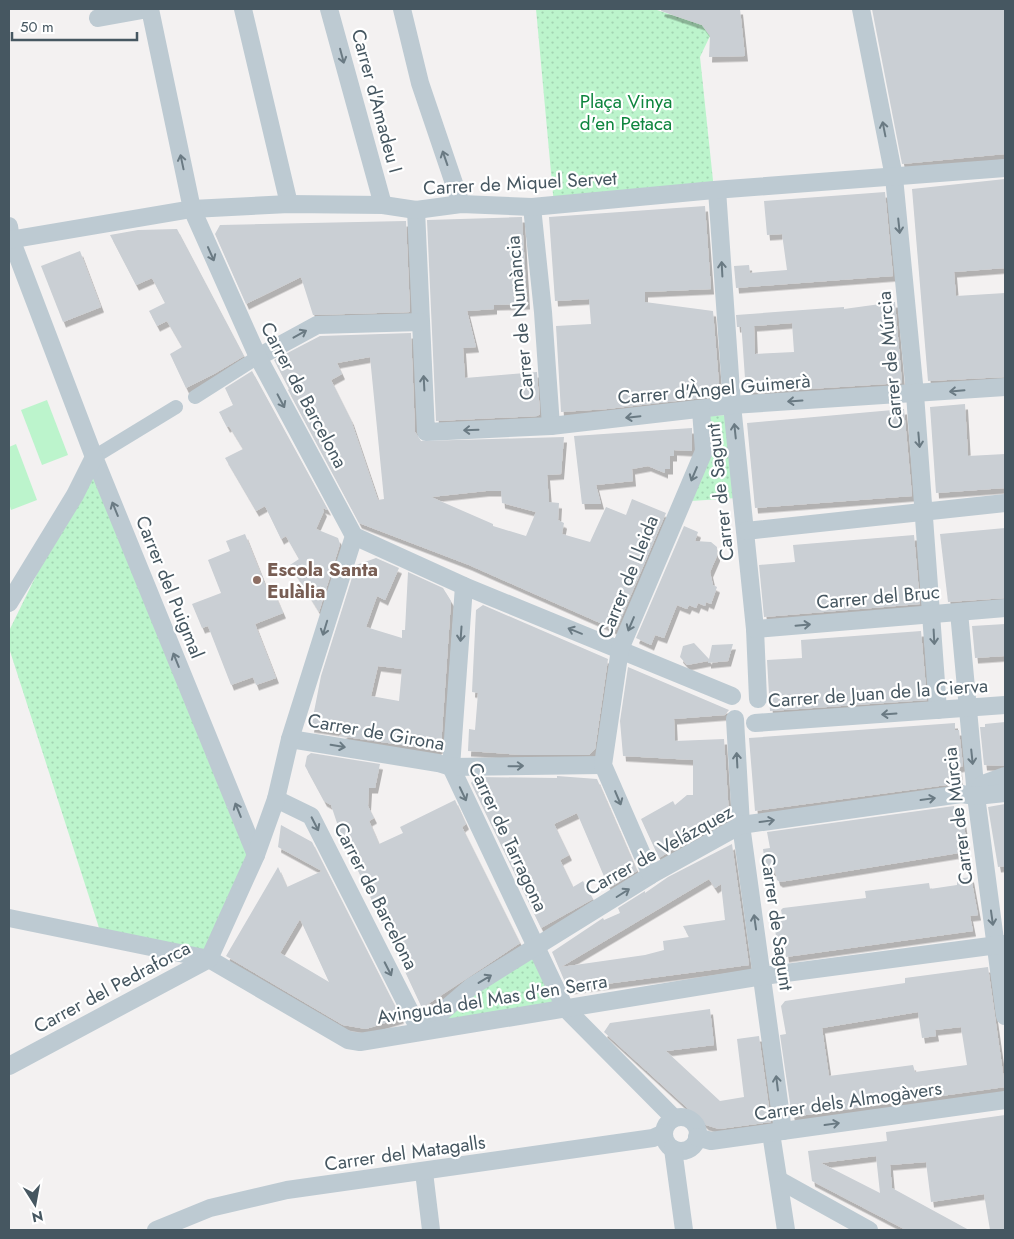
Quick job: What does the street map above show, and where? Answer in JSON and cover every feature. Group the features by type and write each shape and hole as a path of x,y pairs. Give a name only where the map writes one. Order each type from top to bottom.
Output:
{"street":[{"path":"98,18 149,9"},
{"name":"Carrer de Barcelona","path":"149,9 192,209 258,357 354,536"},
{"path":"243,9 289,204"},
{"name":"Carrer d'Amadeu I","path":"329,9 383,205"},
{"path":"402,9 420,83 460,204"},
{"name":"Carrer de Múrcia","path":"860,9 894,177 915,394 933,614 938,710"},
{"name":"Carrer de Miquel Servet","path":"9,235 192,209 289,204 383,205 416,210 460,204 532,207 717,190 1005,168"},
{"name":"Carrer de Sagunt","path":"717,190 732,405 755,629 758,699"},
{"name":"Carrer de Numància","path":"532,207 543,312 551,426"},
{"path":"195,397 258,357 317,324 421,322 416,210"},
{"name":"Carrer del Puigmal","path":"9,235 94,457 256,855"},
{"name":"Carrer d'Àngel Guimerà","path":"421,322 426,432 551,426 732,405 1005,387"},
{"path":"9,603 75,495 94,457 176,407"},
{"name":"Carrer de Lleida","path":"604,765 620,649 704,451 701,410"},
{"path":"746,531 1005,503"},
{"path":"208,959 256,855 276,798 290,739 354,536 464,586 732,696"},
{"name":"Carrer de Tarragona","path":"464,586 451,767 565,1008 674,1118"},
{"name":"Carrer del Bruc","path":"755,629 1005,608"},
{"name":"Carrer de Múrcia","path":"959,612 976,796 1001,945 1005,1016"},
{"path":"750,691 758,699 760,711 755,723 744,724 735,719 731,703 732,696 736,692 750,691"},
{"name":"Carrer de Juan de la Cierva","path":"755,723 1005,704"},
{"name":"Carrer de Sagunt","path":"735,719 741,825 763,976 777,1132 779,1180 786,1230"},
{"name":"Carrer de Girona","path":"290,739 438,762 451,767 604,765"},
{"path":"604,765 651,875"},
{"path":"976,796 983,784 1005,776"},
{"name":"Carrer de Velázquez","path":"420,1031 471,987 651,875 741,825 961,794 976,796 1005,793"},
{"name":"Carrer de Barcelona","path":"276,798 311,816 420,1031"},
{"name":"Avinguda del Mas d'en Serra","path":"9,918 208,959 348,1040 369,1041 420,1031 763,976 1001,945"},
{"name":"Carrer del Pedraforca","path":"9,1066 208,959"},
{"name":"Carrer dels Almogàvers","path":"697,1137 711,1141 1005,1100"},
{"path":"673,1149 679,1151 690,1148 697,1137 696,1128 691,1120 674,1118 667,1124 664,1134 665,1139 673,1149 684,1230"},
{"name":"Carrer del Matagalls","path":"156,1230 187,1224 210,1208 287,1190 653,1138 664,1134"},
{"path":"424,1172 432,1230"},
{"path":"779,1180 869,1230"}],"green space":[{"name":"Plaça Vinya d'en Petaca","path":"536,9 654,9 702,25 710,36 700,57 714,190 554,205"},
{"path":"47,400 68,455 42,465 21,410"},
{"path":"728,415 737,498 691,501 707,416"},
{"path":"16,444 37,500 11,510 9,503 9,447"},
{"path":"94,457 256,855 209,959 102,937 9,648 9,631"},
{"path":"536,948 565,1008 420,1031"}],"building":[{"path":"662,9 740,9 745,56 709,57 710,36 702,25 661,11"},
{"path":"872,9 1005,9 1005,154 902,164"},
{"path":"1005,179 1005,268 954,272 956,296 1005,293 1005,377 928,381 912,189"},
{"path":"885,192 893,276 736,288 734,266 749,265 750,273 787,270 782,234 767,235 764,201"},
{"path":"705,206 711,289 645,292 645,302 713,311 720,396 607,409 561,412 556,326 591,324 589,299 555,301 549,217"},
{"path":"522,217 527,304 494,305 494,309 467,311 476,347 463,348 465,378 537,372 540,414 537,416 436,421 427,220"},
{"path":"406,221 410,312 313,315 301,277 246,304 215,234 220,225"},
{"path":"177,229 244,356 186,388 170,354 182,347 167,321 157,326 149,311 165,303 152,278 136,285 110,235 138,230"},
{"path":"80,251 101,307 63,322 41,266"},
{"path":"895,302 902,383 746,393 741,327 737,327 736,315 844,307 844,309","holes":["792,323 794,352 755,354 754,326"]},
{"path":"411,333 415,432 421,441 564,437 561,474 547,475 549,502 559,503 558,520 564,523 562,534 590,542 606,507 626,515 632,499 666,513 616,630 469,565 359,523 274,360 320,336","holes":["370,357 384,499 378,500 351,420 331,380 342,374 337,363","501,491 502,503 536,512 526,536 493,526 493,524 431,497"]},
{"path":"252,371 328,510 322,508 324,511 316,529 338,538 340,544 319,612 290,565 299,559 286,536 281,539 265,506 256,511 225,458 243,449 219,412 233,405 225,388"},
{"path":"965,404 968,456 1005,454 1005,488 936,493 930,407"},
{"path":"904,409 912,496 755,508 747,423"},
{"path":"692,428 692,451 674,450 674,456 670,456 670,469 665,469 665,473 648,466 632,469 633,481 596,485 601,504 582,504 574,436"},
{"path":"684,526 698,532 695,541 711,542 717,547 717,556 710,572 713,585 717,587 711,604 706,602 705,606 698,603 696,608 689,605 687,609 677,605 664,638 655,635 651,645 636,638"},
{"path":"1005,528 1005,598 948,602 940,534"},
{"path":"245,534 268,592 273,590 283,613 255,624 276,678 256,685 253,677 231,685 208,626 202,628 192,604 221,593 208,560 230,551 226,541"},
{"path":"914,535 920,604 764,617 759,565 795,562 793,545"},
{"path":"376,558 399,568 385,600 377,596 366,627 402,638 402,630 405,630 408,572 443,588 451,601 441,747 437,750 339,736 345,732 311,727 321,676 356,565","holes":["378,666 402,669 399,701 371,696"]},
{"path":"483,605 608,659 595,749 589,755 522,755 468,751 469,729 475,730 478,693 472,692 476,610"},
{"path":"1005,624 1004,656 975,658 972,626"},
{"path":"921,631 927,700 770,711 767,660 802,658 801,640"},
{"path":"694,643 709,659 712,645 733,644 728,661 708,663 708,661 687,665 680,657 683,646"},
{"path":"628,667 729,710 725,715 674,719 675,741 724,739 729,815 659,858 641,819 673,801 675,805 687,795 693,795 693,760 623,756 620,721"},
{"path":"1005,722 1005,766 984,765 980,727 985,727 985,724"},
{"path":"955,723 955,730 959,730 963,766 959,767 960,782 755,811 749,738"},
{"path":"311,753 380,764 375,788 369,788 368,806 374,818 369,821 379,844 403,833 400,827 455,800 466,824 462,827 520,943 422,1008 340,832 331,805 324,801 305,766 307,756"},
{"path":"557,776 597,779 637,871 609,888 577,813 554,824 569,855 560,860 573,887 583,881 593,899 541,928 471,783 475,777 557,778"},
{"path":"1005,804 1005,866 998,867 988,807"},
{"path":"954,806 956,820 963,820 967,844 958,846 959,853 780,882 777,880 775,870 766,872 763,849 770,848 767,832"},
{"path":"281,825 312,842 401,1018 366,1029 343,1025 226,956 278,867 287,887 322,871 278,847","holes":["300,919 329,982 280,953"]},
{"path":"732,844 749,965 568,989 552,952 603,918 604,920 620,913 618,908 668,877","holes":["709,879 715,888 721,884 725,920 683,926 689,937 663,941 664,950 645,955 561,967"]},
{"path":"971,877 978,915 970,916 973,931 786,957 784,942 777,943 774,922 783,920 781,910 783,908 866,898 865,891 929,883 930,889 957,885 957,879"},
{"path":"988,967 1005,1087 792,1117 780,1035 786,1034 781,1006 785,1001 905,983 905,978","holes":["918,1012 922,1038 936,1036 935,1030 961,1027 967,1065 915,1072 913,1065 829,1076 822,1028"]},
{"path":"710,1009 714,1045 666,1051 720,1101 744,1097 737,1039 759,1036 771,1122 719,1129 706,1125 604,1032 610,1023"},
{"path":"1005,1115 1005,1230 990,1230 984,1194 931,1202 926,1162 890,1165 892,1188 969,1230 906,1230 812,1181 808,1151 887,1141 886,1132","holes":["876,1156 880,1193 821,1163"]}],"place":[{"name":"Escola Santa Eulàlia","path":"257,580"}]}
